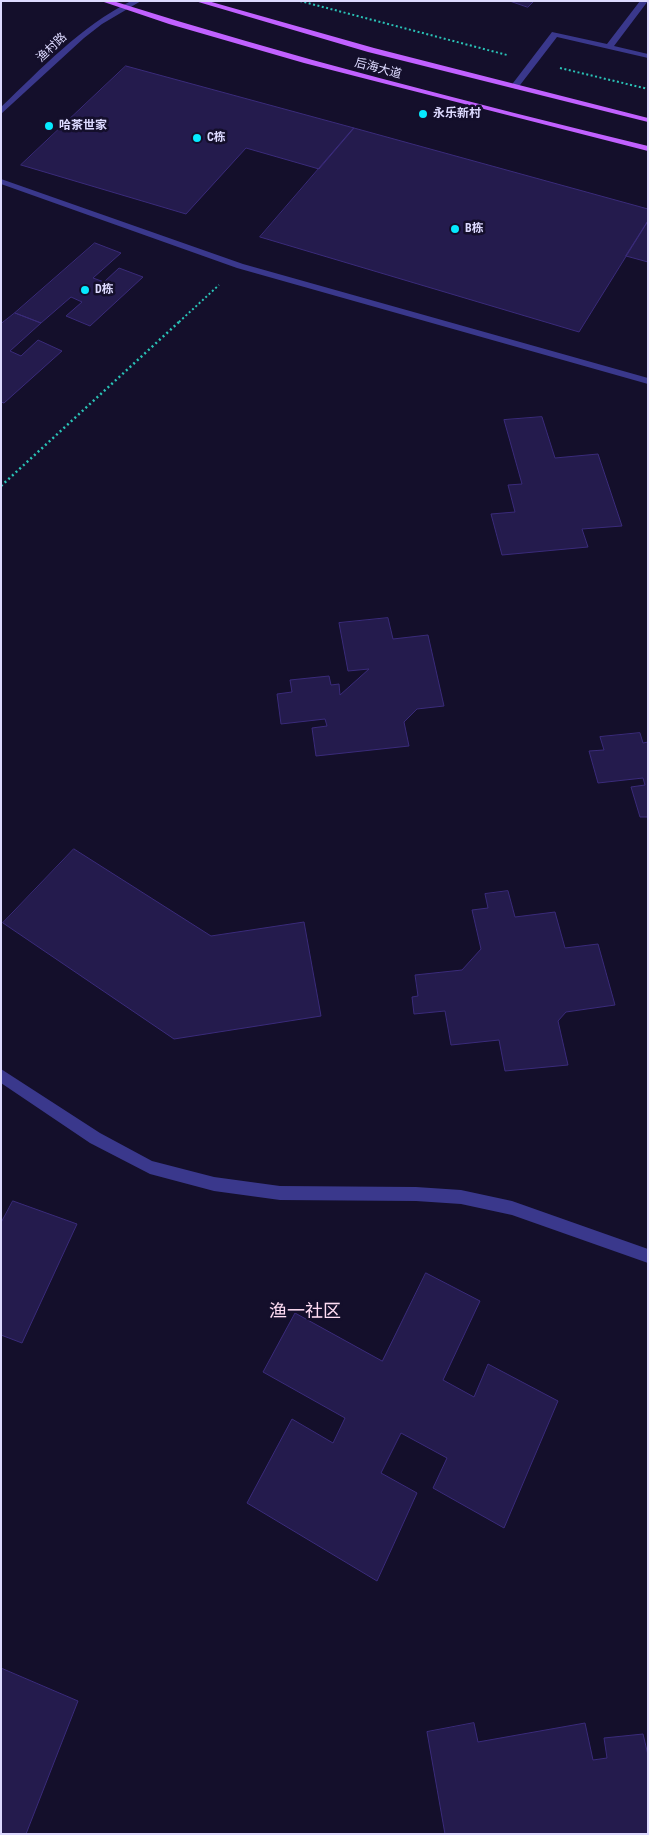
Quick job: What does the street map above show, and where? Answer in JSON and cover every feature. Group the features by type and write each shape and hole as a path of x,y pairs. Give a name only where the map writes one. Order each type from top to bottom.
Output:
{"main road":[{"name":"后海大道","path":"104,1 126,4 206,34 290,57 648,149"},
{"name":"后海大道","path":"199,1 371,50 648,120"}],"street":[{"name":"渔村路","path":"1,112 76,41 126,4 138,1"},
{"path":"609,47 644,1"},
{"path":"514,87 555,34 648,56"},
{"path":"1,181 240,266 648,381"},
{"path":"1,1075 95,1138 150,1167 214,1184 280,1193 416,1194 460,1197 512,1208 648,1256"}],"path":[{"path":"300,1 534,62 648,89"},
{"path":"1,486 240,266"}],"building":[{"path":"510,1 534,1 528,7"},
{"name":"C栋","path":"126,66 354,128 319,169 246,148 186,214 21,165"},
{"name":"B栋","path":"354,128 648,209 648,221 579,332 260,237"},
{"path":"648,221 648,262 626,256"},
{"name":"D栋","path":"95,243 121,253 93,278 104,282 119,268 143,277 90,326 66,316 82,302 71,297 41,323 15,313"},
{"path":"15,313 41,323 10,351 21,356 38,340 62,351 4,403 1,402 1,324"},
{"path":"542,417 555,458 598,454 622,526 582,529 588,547 502,555 491,514 515,512 508,485 522,484 504,420"},
{"path":"388,618 393,639 428,635 444,706 417,709 404,722 409,746 316,756 312,728 327,726 325,719 281,724 277,694 292,692 290,680 329,676 331,685 339,684 340,695 369,669 348,671 339,623"},
{"path":"640,733 643,743 648,742 648,817 640,817 631,787 645,785 643,778 598,783 589,751 604,750 600,737"},
{"path":"74,849 211,936 304,922 321,1016 174,1039 3,923"},
{"path":"508,891 515,917 555,912 565,948 598,944 615,1005 566,1012 558,1021 568,1065 505,1071 499,1040 451,1045 445,1011 414,1014 412,997 418,996 415,975 462,970 481,949 472,910 488,908 485,894"},
{"path":"13,1201 77,1224 22,1343 1,1335 1,1223"},
{"path":"426,1273 480,1301 443,1380 474,1397 488,1364 558,1401 504,1528 433,1488 447,1458 401,1433 381,1473 417,1493 377,1581 247,1503 292,1419 333,1443 345,1418 263,1372 295,1313 382,1361"},
{"path":"1,1668 78,1701 26,1834 1,1834"},
{"path":"474,1723 478,1742 585,1723 593,1760 607,1758 604,1738 643,1734 648,1755 648,1834 445,1834 427,1732"}],"place":[{"name":"永乐新村","path":"423,114"},
{"name":"哈茶世家","path":"49,126"},
{"name":"C栋","path":"197,138"},
{"name":"B栋","path":"455,229"},
{"name":"D栋","path":"85,290"}],"district":[{"name":"渔一社区","path":"305,1312"}]}
